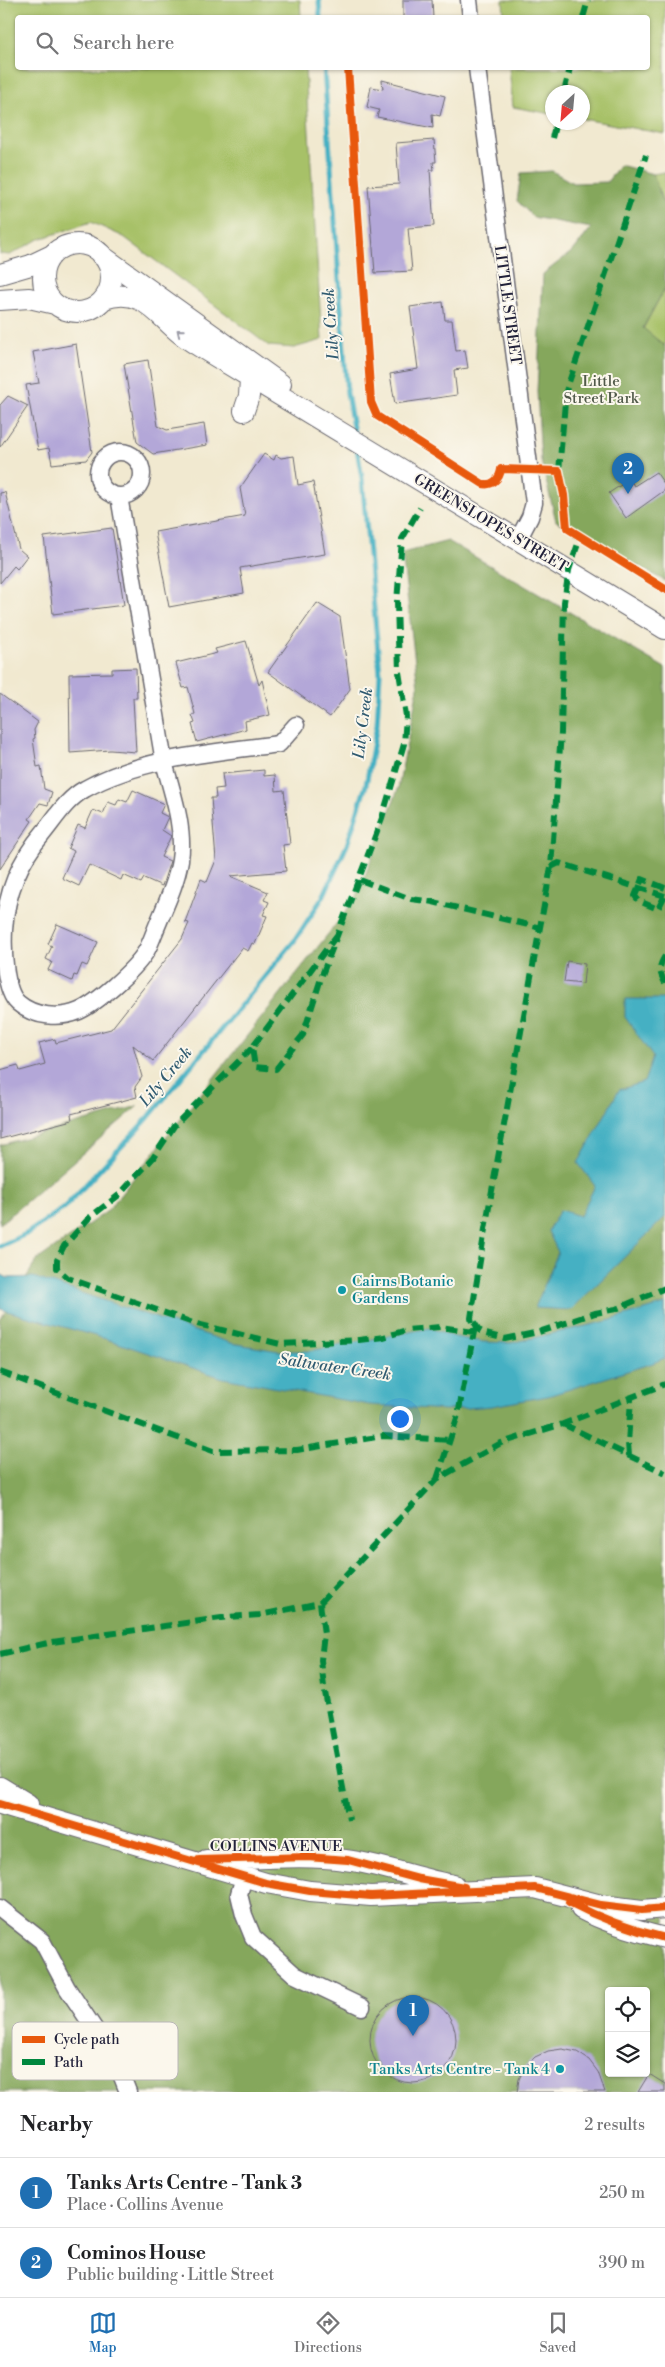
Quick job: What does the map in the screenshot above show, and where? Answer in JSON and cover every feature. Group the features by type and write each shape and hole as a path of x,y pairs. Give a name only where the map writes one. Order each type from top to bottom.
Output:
{"street":[{"path":"469,0 471,15"},
{"name":"LITTLE STREET","path":"477,70 534,503 530,517 518,540"},
{"path":"0,274 31,265 71,244 82,244 93,248 101,255 110,272 109,291 104,299 94,307 80,312 65,310 55,304 48,296 43,280 46,264 52,255"},
{"name":"GREENSLOPES STREET","path":"101,255 286,388 318,417"},
{"name":"GREENSLOPES STREET","path":"104,299 122,295 141,300 155,309 178,332 250,378 318,417 665,629"},
{"path":"0,300 29,298 55,304"},
{"path":"172,306 238,364 250,378 249,396 244,411"},
{"path":"119,496 164,762 175,804 180,858 169,897 145,953 111,989 79,1011 52,1016 31,1012 17,1002 9,988 5,964 5,914 20,869 34,844 69,802 84,790 110,778 164,762 185,756 279,744 296,725"},
{"name":"COLLINS AVENUE","path":"0,1787 60,1822"},
{"name":"COLLINS AVENUE","path":"0,1804 244,1877 292,1888 345,1895 425,1895 535,1888 601,1905 642,1910 665,1908"},
{"name":"COLLINS AVENUE","path":"185,1860 307,1857 348,1860 419,1879 483,1890"},
{"path":"244,1877 239,1894 244,1915 253,1937 295,1975 362,2007"},
{"name":"COLLINS AVENUE","path":"551,1892 596,1916 638,1932 665,1938"},
{"path":"0,1908 42,1941 67,1988 90,2022"},
{"path":"124,2080 128,2092"}],"green space":[{"path":"0,0 300,0 301,15 15,15 15,70 305,70 322,340 294,348 269,346 124,237 91,222 37,240 10,255 0,254"},
{"path":"503,0 665,0 665,134 590,120 590,85 545,85 545,113 513,107 509,70 650,70 650,15 504,15"},
{"name":"Little Street Park","path":"620,165 653,174 665,209 665,288 643,328 665,346 665,581 556,521 541,461 537,391 543,274 574,250 591,228 533,217 517,201 521,173 552,171 573,183 607,182"},
{"path":"665,172 665,209 653,174"},
{"path":"665,288 665,346 643,329"},
{"name":"Cairns Botanic Gardens","path":"448,541 665,668 665,2092 0,2092 0,1320 37,1260 106,1212 113,1204 356,899 398,789 418,687 402,553"},
{"path":"138,1106 0,1224 0,1145"}],"water":[{"path":"625,999 665,999 665,1217 571,1310 535,1308 558,1252 548,1231 560,1210 580,1216 595,1186 578,1163 619,1090 644,1082 653,1057 625,1017"},
{"name":"Saltwater Creek","path":"0,1274 8,1278 33,1277 231,1343 279,1351 310,1351 430,1328 455,1337 483,1342 511,1343 608,1321 665,1304 665,1358 548,1396 492,1406 445,1410 370,1405 223,1378 106,1339 0,1309"}],"building":[{"path":"403,0 432,0 433,15 403,15"},
{"path":"382,80 445,96 440,116 432,114 433,128 377,117 379,110 367,107 371,87 383,89"},
{"path":"434,140 436,162 433,162 434,170 430,170 434,226 408,228 412,271 375,273 368,186 399,184 396,143"},
{"path":"443,302 445,320 452,320 456,351 465,350 468,368 454,370 457,395 395,404 390,374 418,369 410,307"},
{"path":"76,344 92,452 86,460 52,464 49,448 38,450 26,385 39,383 33,352"},
{"path":"148,360 158,426 167,430 204,424 207,445 153,454 137,442 124,364"},
{"path":"8,396 28,406 0,447 0,405"},
{"path":"264,454 274,460 276,455 281,458 294,456 298,485 313,482 325,554 240,568 244,593 169,607 155,532 245,516 240,488"},
{"path":"656,472 665,485 665,490 626,518 609,493 630,479 634,486"},
{"path":"5,492 19,549 27,556 17,569 14,566 0,583 0,493"},
{"path":"112,528 124,605 53,614 44,537"},
{"path":"317,603 340,617 350,689 330,717 268,672"},
{"path":"246,641 259,685 262,680 270,715 245,721 246,729 197,742 192,724 195,723 192,715 195,714 188,687 183,688 176,663 217,653 215,649"},
{"path":"136,668 137,698 133,698 136,752 110,750 70,753 69,674 112,673 112,669"},
{"path":"0,694 38,722 34,730 35,738 33,739 37,767 41,766 44,789 52,792 48,805 40,803 29,819 32,821 0,869"},
{"path":"264,770 264,776 275,775 276,791 284,790 290,844 283,845 286,871 230,876 268,892 264,900 269,902 263,915 267,916 255,944 252,943 248,951 242,948 153,1061 133,1045 142,1077 135,1087 137,1097 71,1114 72,1120 0,1139 0,1070 18,1065 20,1071 45,1064 39,1043 55,1039 56,1043 111,1029 182,939 189,923 185,922 201,879 207,882 216,860 211,798 216,798 215,789 224,788 222,774"},
{"path":"133,790 164,804 160,813 168,817 162,830 171,836 161,857 170,861 162,886 144,878 141,883 123,875 121,880 89,865 79,886 62,878 74,851 68,848 78,825 85,828 93,810 103,814 108,802 116,805 119,799 127,802"},
{"path":"57,924 98,942 87,966 82,964 77,976 74,975 72,981 48,970 52,962 46,959 52,946 48,944"},
{"path":"567,961 585,964 583,984 564,982"},
{"path":"413,1997 429,2001 443,2010 452,2024 456,2040 452,2056 443,2070 429,2079 413,2083 397,2079 383,2070 374,2056 370,2040 374,2024 383,2010 397,2001"},
{"name":"Tanks Arts Centre - Tank 4","path":"562,2049 577,2052 589,2060 598,2072 605,2092 517,2092 519,2079 525,2067 535,2057 548,2051"},
{"path":"650,2075 665,2084 665,2092 638,2092"}],"waterway":[{"name":"Lily Creek","path":"319,0 320,15"},
{"name":"Lily Creek","path":"324,70 347,393 354,433"},
{"name":"Lily Creek","path":"0,1246 26,1234 64,1208 148,1118 295,940 323,897 347,845 366,785 377,725 380,673 362,478 357,449"}],"marked path":[{"path":"584,15 588,0"},
{"path":"566,85 570,70"},
{"path":"552,138 554,130"},
{"path":"559,471 566,391 646,155"},
{"path":"337,935 252,1048 255,1067 276,1069 303,1035 322,975 382,818 404,744 406,716 399,672 397,602 402,539 420,508"},
{"path":"437,1479 458,1415 474,1332 471,1318 485,1229 551,867 561,733 564,602 569,570 580,538"},
{"path":"551,867 559,863 665,896"},
{"path":"665,888 642,879 635,896 639,901 658,909 665,895"},
{"path":"360,880 411,899 433,902 541,928"},
{"path":"665,956 660,969 665,983"},
{"path":"252,1048 174,1126 153,1158 119,1195 89,1218 64,1246 57,1260 57,1268 68,1278 193,1323 280,1344 359,1340 384,1337 407,1330 440,1327 474,1332"},
{"path":"474,1322 479,1330 486,1334 505,1339 539,1332 595,1313 616,1309 665,1288"},
{"path":"0,1372 213,1451 297,1450 383,1436 449,1440"},
{"path":"0,1654 52,1642 228,1617 260,1615 320,1603 437,1479 501,1443 563,1424 665,1384"},
{"path":"629,1456 631,1399"},
{"path":"563,1424 665,1473"},
{"path":"320,1603 324,1634 321,1660 324,1687 349,1820"}],"cycle path":[{"path":"348,70 371,402 377,416 483,484 495,481 501,469 559,471 564,495 567,528 665,589"},
{"path":"0,1804 266,1883 310,1891 371,1896 535,1888 601,1905 642,1910 665,1908"},
{"path":"199,1860 307,1857 348,1860 419,1879 464,1887"},
{"path":"569,1902 616,1923 665,1938"}],"place":[{"name":"Cominos House","path":"628,494"},
{"name":"Cairns Botanic Gardens","path":"342,1290"},
{"name":"Tanks Arts Centre - Tank 3","path":"413,2036"},
{"name":"Tanks Arts Centre - Tank 4","path":"560,2069"}]}
